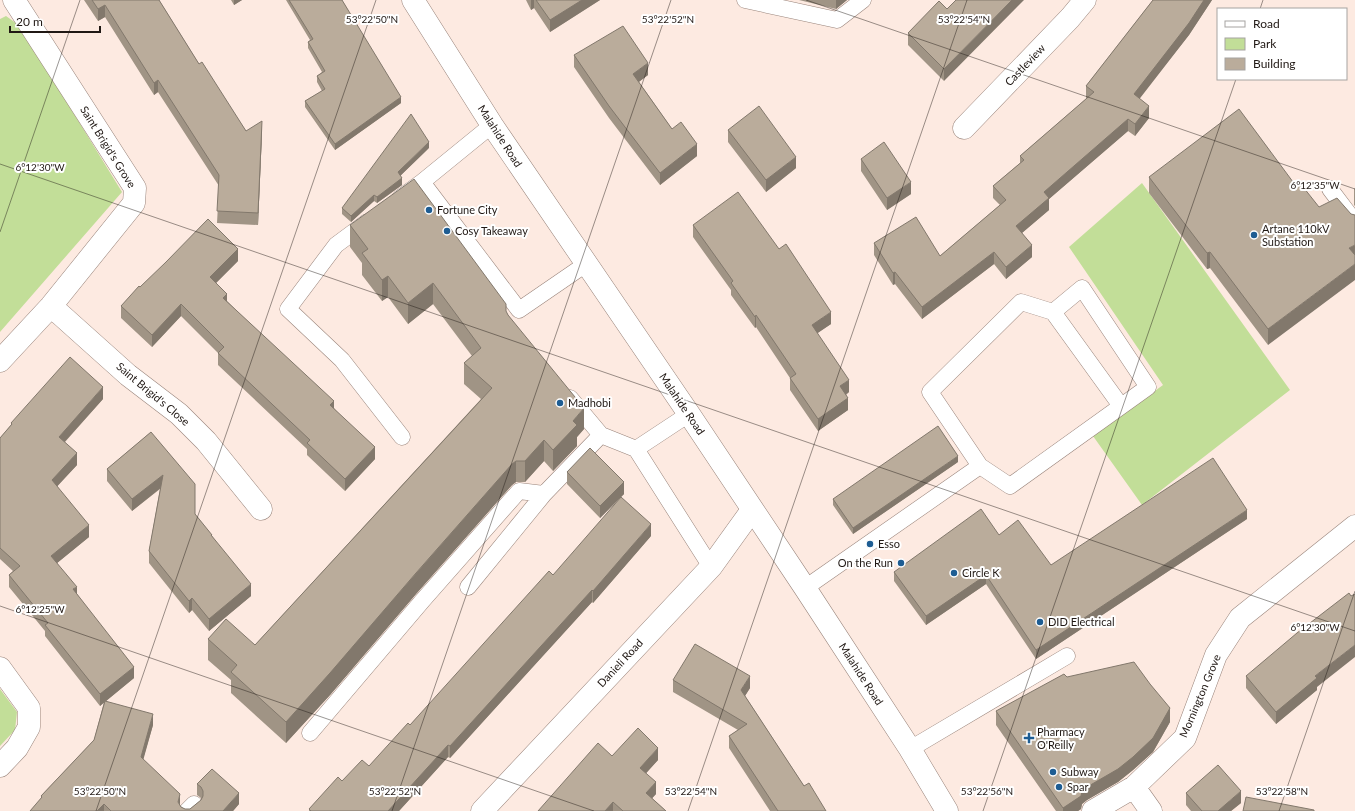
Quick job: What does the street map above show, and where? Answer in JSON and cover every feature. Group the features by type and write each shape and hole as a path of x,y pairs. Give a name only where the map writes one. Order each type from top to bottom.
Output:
{"street":[{"name":"Saint Brigid's Grove","path":"0,361 51,306 134,203 135,188 14,0"},
{"name":"Malahide Road","path":"413,0 492,125 689,414 805,588 910,749 947,811"},
{"name":"Castleview","path":"964,128 1070,18 1084,0"},
{"name":"Saint Brigid's Close","path":"51,306 128,374 179,414 206,441 261,509"},
{"name":"Danieli Road","path":"482,811 711,567 752,510"},
{"name":"Mornington Grove","path":"1093,811 1134,786 1185,738 1216,655 1240,618 1355,526"},
{"path":"0,668 29,708 29,726 17,748 0,766"},
{"path":"1134,786 1151,811"}],"lane":[{"path":"745,0 837,20 863,0"},
{"path":"402,437 342,360 288,309 336,245 422,182 492,125"},
{"path":"422,182 518,316 586,264"},
{"path":"1330,189 1355,222"},
{"path":"1053,312 1082,288 1148,387 1010,486 980,466 930,392 1021,302 1053,312 1121,406"},
{"path":"562,388 601,435 636,449 711,567"},
{"path":"636,449 689,414"},
{"path":"468,587 544,494 601,435"},
{"path":"805,588 980,466"},
{"path":"310,733 423,600 519,492 544,494"},
{"path":"910,749 1067,656"}],"green space":[{"path":"6,16 20,26 122,192 0,332 0,19"},
{"path":"1142,183 1290,390 1142,505 1093,436 1163,385 1069,247"},
{"path":"0,689 17,712 15,730 0,746"}],"building":[{"path":"92,0 159,0 199,64 202,62 246,131 262,121 258,213 217,211 219,175 158,80 154,83 105,5 98,9"},
{"path":"289,0 342,0 401,97 335,144 305,101 325,89 317,76 325,71 308,42 313,39"},
{"path":"536,0 582,0 550,20"},
{"path":"956,0 1012,0 944,69 908,33 939,1 947,9"},
{"path":"1153,0 1204,0 1189,23 1134,94 1149,106 1135,124 1128,119 1044,192 1049,198 1016,226 1032,245 1006,267 994,252 922,307 895,272 893,273 874,243 916,217 940,256 1006,200 993,186 1024,160 1020,156 1094,92 1086,86"},
{"path":"623,26 648,63 633,74 672,129 681,122 697,144 660,173 609,106 574,55"},
{"path":"759,106 796,157 766,180 728,130"},
{"name":"Artane 110kV Substation","path":"1239,109 1296,186 1300,183 1319,207 1337,198 1351,214 1355,215 1355,245 1349,248 1355,255 1355,264 1268,329 1210,252 1207,253 1149,177"},
{"path":"411,114 429,142 398,172 402,178 377,197 374,195 351,216 342,208"},
{"path":"884,142 911,182 887,198 861,159"},
{"path":"414,179 506,304 506,311 508,315 584,408 573,421 577,425 553,450 544,440 525,461 516,461 512,464 286,722 231,672 237,665 208,639 226,619 255,645 492,388 464,363 481,348 433,283 408,303 388,276 382,280 362,253 368,249 350,225"},
{"path":"738,192 779,249 786,244 831,312 812,325 849,380 840,386 848,398 818,419 790,378 796,374 756,315 755,317 731,283 733,281 693,225"},
{"path":"208,219 238,249 210,277 227,294 223,298 334,401 330,405 375,447 345,479 307,443 310,440 218,353 224,347 181,304 152,335 121,306 139,286 140,287 166,262"},
{"path":"70,357 103,387 59,437 77,453 52,480 89,525 51,556 77,587 73,589 134,667 100,694 45,625 48,623 9,575 20,566 0,548 0,438 12,424 11,423"},
{"path":"938,426 958,456 853,528 833,499"},
{"path":"151,432 195,484 195,514 251,584 209,619 192,598 189,601 149,551 163,475 132,499 107,469"},
{"path":"590,448 624,482 600,506 567,472"},
{"path":"1213,458 1247,510 1036,650 986,575 926,616 894,572 981,509 999,535 1018,520 1051,565"},
{"path":"621,497 651,524 593,591 592,590 450,746 448,745 388,811 311,811 309,809 338,777 342,781 362,760 369,766 408,723 410,725 549,571 553,575"},
{"path":"1349,593 1351,596 1355,594 1355,645 1315,676 1317,678 1276,712 1246,676 1297,633"},
{"path":"695,644 750,676 741,690 804,786 809,783 826,811 778,811 729,736 747,724 673,680"},
{"path":"1134,662 1170,708 1153,738 1133,757 1118,769 1087,787 1082,791 1081,796 1063,808 996,711 1064,674 1067,677"},
{"path":"105,701 153,714 141,757 180,794 178,802 181,807 190,809 201,800 203,791 197,784 212,769 239,793 223,811 111,811 104,804 97,811 30,811 42,797 41,796 94,740"},
{"path":"638,728 658,748 640,768 656,782 646,793 666,811 623,811 613,802 605,811 538,811 598,743 612,756"},
{"path":"1218,765 1241,791 1218,811 1202,811 1186,793"},
{"path":"1246,797 1314,810 1314,811 1243,811"}],"place":[{"name":"Fortune City","path":"429,210"},
{"name":"Cosy Takeaway","path":"447,231"},
{"name":"Artane 110kV Substation","path":"1254,235"},
{"name":"Madhobi","path":"560,403"},
{"name":"Esso","path":"870,544"},
{"name":"On the Run","path":"901,563"},
{"name":"Circle K","path":"954,573"},
{"name":"DID Electrical","path":"1040,622"},
{"name":"Pharmacy O'Reilly","path":"1029,738"},
{"name":"Subway","path":"1053,772"},
{"name":"Spar","path":"1059,787"}]}
